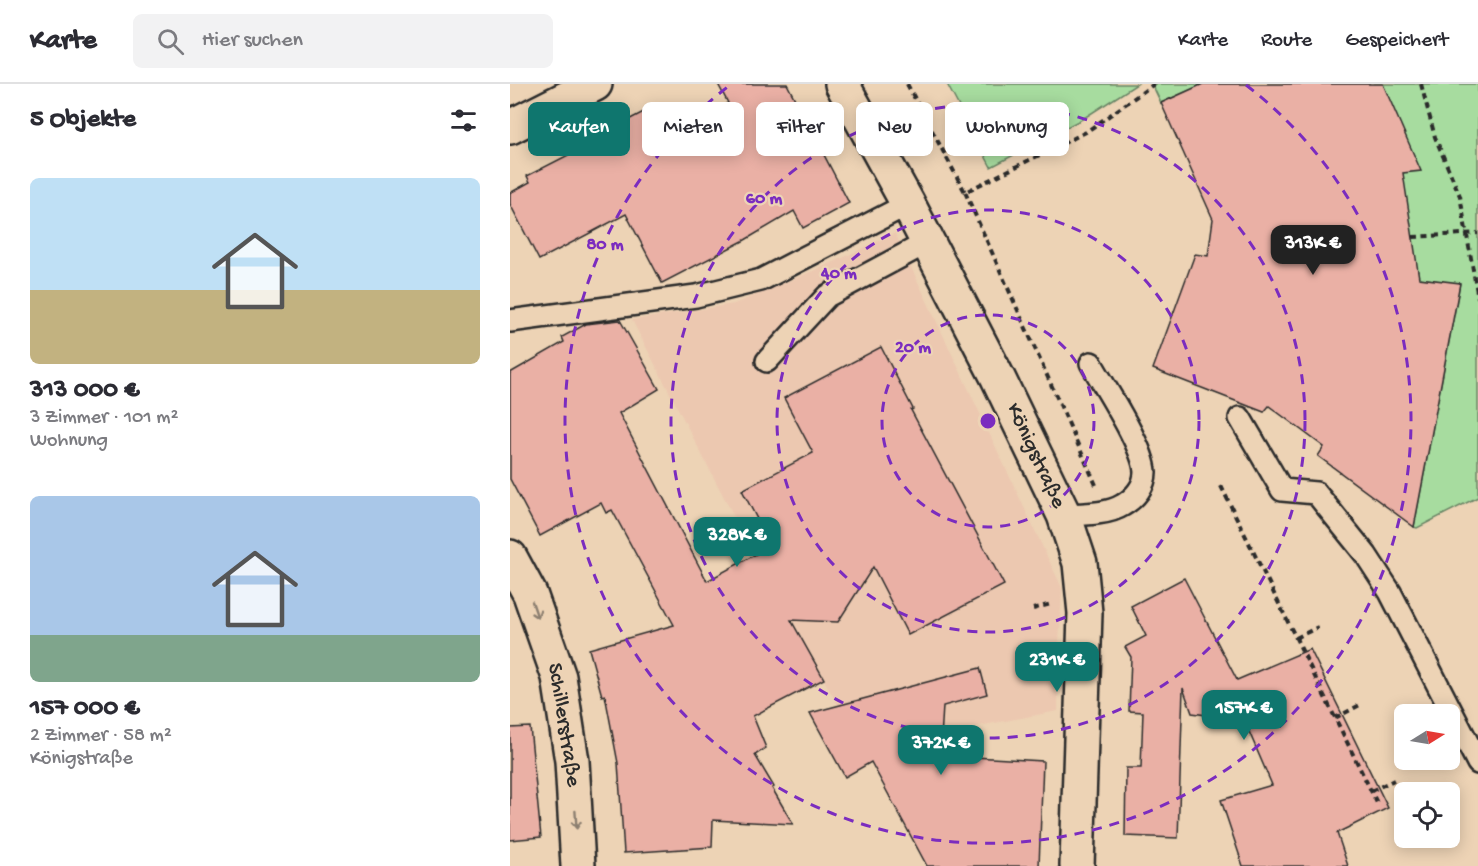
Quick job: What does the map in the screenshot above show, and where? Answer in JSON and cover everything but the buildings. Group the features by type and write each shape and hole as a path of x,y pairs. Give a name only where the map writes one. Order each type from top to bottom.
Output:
{"street":[{"name":"Königstraße","path":"842,84 908,204 998,378 1064,515 1080,563 1085,613 1077,866"},
{"path":"510,127 592,85"},
{"name":"Schillerstraße","path":"510,557 530,594 559,677 572,761 578,866"}],"lane":[{"path":"510,321 696,296 761,280 908,204"},
{"path":"768,361 827,296 928,242"},
{"path":"1064,515 1107,511 1122,507 1138,494 1145,473 1141,452 1091,363"},
{"path":"1240,418 1282,490 1316,493 1366,555 1390,592 1478,763"}],"path":[{"path":"907,84 965,192 1107,511"},
{"path":"965,192 1086,132 1154,84"},
{"path":"1421,84 1435,137 1460,196 1478,298"},
{"path":"1413,237 1478,233"},
{"path":"1221,486 1378,805"},
{"path":"1296,638 1318,627"},
{"path":"1335,718 1362,704"},
{"path":"1371,791 1394,780"}],"shaded area":[{"path":"895,233 1062,588 1058,711 862,748 754,555 632,320 734,304 834,262"}],"green space":[{"path":"947,84 1137,84 1069,126 1069,102 957,102"},
{"path":"1152,84 1203,84 1161,103"},
{"path":"1375,84 1478,84 1478,497 1417,528 1414,527 1460,284 1419,278"},
{"path":"985,156 1012,156 991,167"}]}
